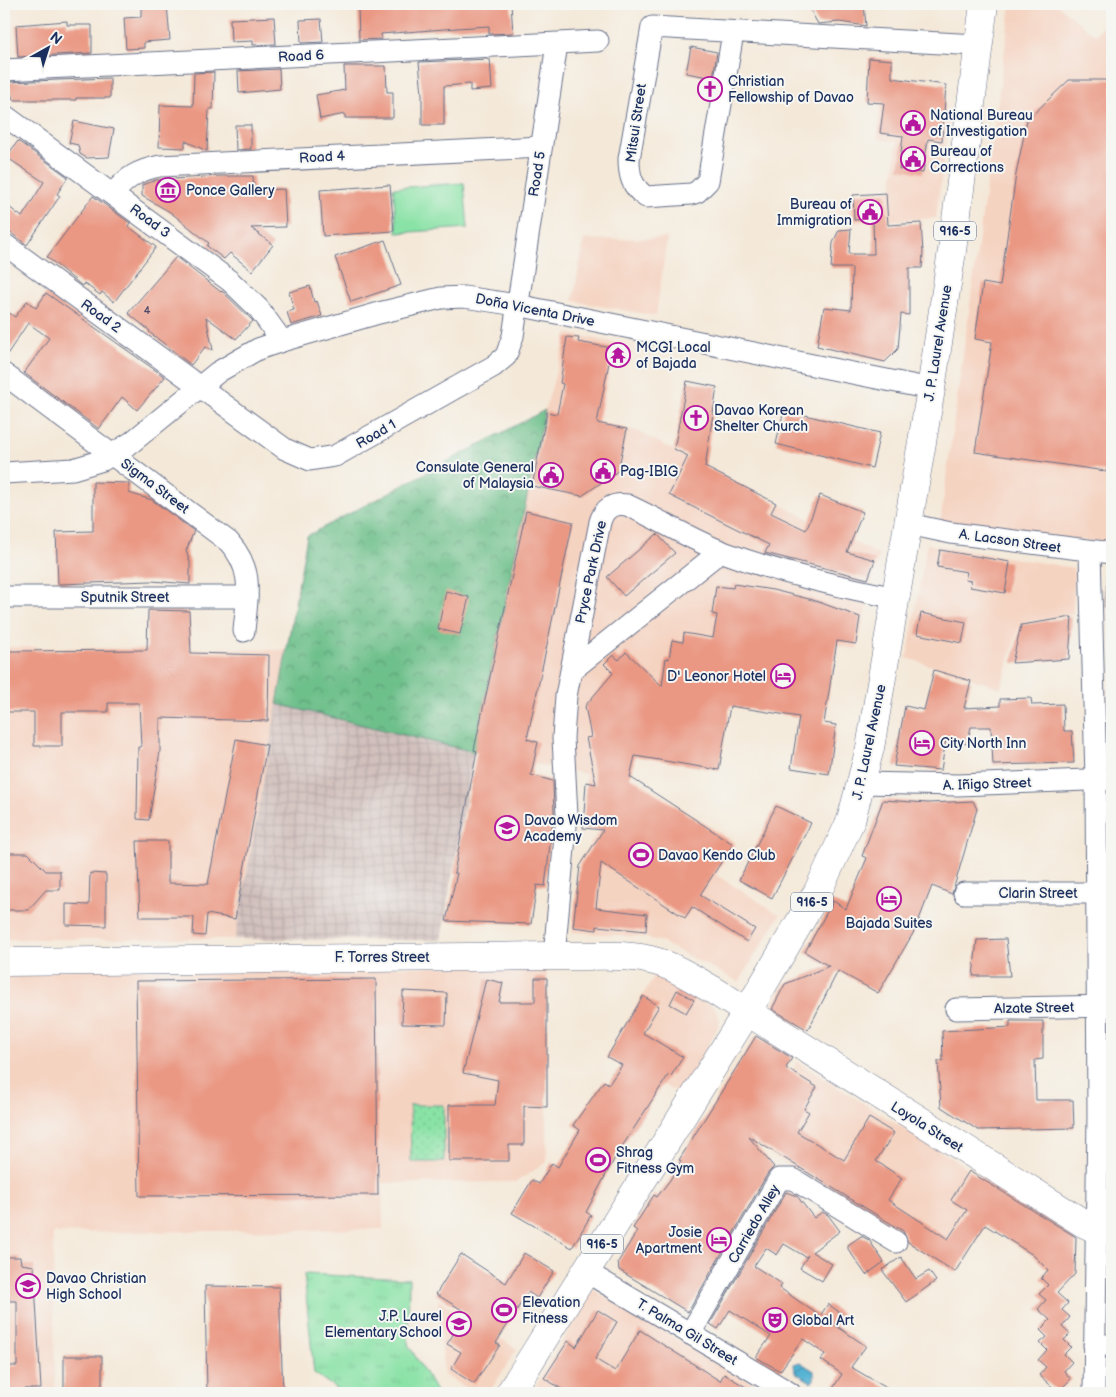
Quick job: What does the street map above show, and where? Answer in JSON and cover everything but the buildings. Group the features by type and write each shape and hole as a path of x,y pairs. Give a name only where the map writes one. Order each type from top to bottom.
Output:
{"main road":[{"name":"J. P. Laurel Avenue","path":"510,1393 747,1012 818,892 836,857 851,820 870,748 931,389 952,252 984,4"},
{"name":"F. Torres Street","path":"4,962 554,956 632,958 656,961 680,971 747,1012"},
{"name":"Loyola Street","path":"747,1012 921,1124 1083,1223 1104,1229"}],"street":[{"name":"Mitsui Street","path":"733,32 708,181 698,192 691,194 646,196 633,184 629,173 629,159 652,27 978,45"},
{"name":"Road 6","path":"4,70 598,41"},
{"name":"Road 5","path":"518,305 556,44"},
{"name":"Road 3","path":"4,115 247,295 282,341"},
{"name":"Road 4","path":"113,194 134,173 160,166 541,147"},
{"name":"Road 2","path":"4,244 199,388"},
{"name":"Doña Vicenta Drive","path":"4,473 73,469 90,465 114,455 238,359 282,341 379,313 441,298 464,296 518,305 931,389"},
{"name":"Road 1","path":"199,388 286,449 310,460 323,460 349,449 502,362 511,347 518,305"},
{"name":"Sigma Street","path":"4,374 229,542 246,566 248,581 244,631"},
{"name":"Pryce Park Drive","path":"554,956 567,815 564,723 600,522 607,510 612,506 627,505 721,551 776,570 896,598"},
{"name":"A. Lacson Street","path":"908,524 936,530 1112,554"},
{"path":"572,670 721,551"},
{"path":"1090,552 1103,674 1104,779 1105,1115 1103,1345 1094,1393"},
{"name":"Sputnik Street","path":"4,597 247,597"},
{"name":"A. Iñigo Street","path":"862,783 958,785 1104,779"},
{"name":"Clarin Street","path":"964,893 1104,893"},
{"name":"Alzate Street","path":"956,1009 1105,1006"},
{"name":"Carriedo Alley","path":"690,1334 780,1179 793,1179 896,1242"},
{"name":"T. Palma Gil Street","path":"585,1271 790,1393"}],"shaded area":[{"path":"1011,4 1056,4 1095,35 1112,16 1112,544 940,523"},
{"path":"881,104 950,112 936,218 850,223 848,192 892,190 897,142 877,139"},
{"path":"667,238 656,316 573,301 584,240"},
{"path":"567,333 615,343 599,422 636,431 879,555 857,649 739,630 738,641 684,633 682,641 672,640 669,658 666,658 661,688 642,725 632,770 623,788 586,782 586,774 474,752 545,410"},
{"path":"927,544 1074,568 1073,615 1020,623 1001,688 907,658"},
{"path":"1112,565 1112,607 1103,607 1104,571"},
{"path":"4,647 287,650 235,939 4,939 4,850 8,850"},
{"path":"277,704 474,752 441,940 235,939"},
{"path":"634,777 736,843 716,875 780,915 739,982 661,942 643,937 572,932 579,861"},
{"path":"547,966 547,1162 516,1182 382,1183 383,1229 53,1233 55,1393 4,1393 4,970"},
{"path":"655,975 715,1008 720,1020 719,1026 680,1093 605,1058"},
{"path":"797,1062 988,1181 966,1218 984,1229 956,1274 750,1141"},
{"path":"593,1290 684,1343 769,1393 532,1393"},
{"name":"J.P. Laurel Elementary School","path":"438,1299 517,1349 489,1393 476,1393 444,1375"}],"green space":[{"path":"464,183 468,228 397,233 393,188"},
{"path":"545,410 474,752 277,704 307,536"},
{"path":"410,1105 444,1105 444,1162 411,1162"},
{"path":"304,1274 409,1279 408,1344 437,1393 337,1393 337,1389 314,1373"}],"water":[{"path":"800,1362 814,1371 814,1380 811,1382 795,1372 794,1364"}],"place":[{"name":"Christian Fellowship of Davao","path":"710,89"},
{"name":"National Bureau of Investigation","path":"913,123"},
{"name":"Bureau of Corrections","path":"913,159"},
{"name":"Ponce Gallery","path":"168,190"},
{"name":"Bureau of Immigration","path":"870,212"},
{"name":"MCGI Local of Bajada","path":"618,355"},
{"name":"Davao Korean Shelter Church","path":"696,418"},
{"name":"Pag-IBIG","path":"603,471"},
{"name":"Consulate General of Malaysia","path":"551,475"},
{"name":"D' Leonor Hotel","path":"783,676"},
{"name":"City North Inn","path":"922,743"},
{"name":"Davao Wisdom Academy","path":"507,828"},
{"name":"Davao Kendo Club","path":"641,855"},
{"name":"Bajada Suites","path":"889,899"},
{"name":"Shrag Fitness Gym","path":"598,1160"},
{"name":"Josie Apartment","path":"719,1240"},
{"name":"Davao Christian High School","path":"28,1286"},
{"name":"Elevation Fitness","path":"504,1310"},
{"name":"Global Art","path":"775,1320"},
{"name":"J.P. Laurel Elementary School","path":"459,1324"}]}
